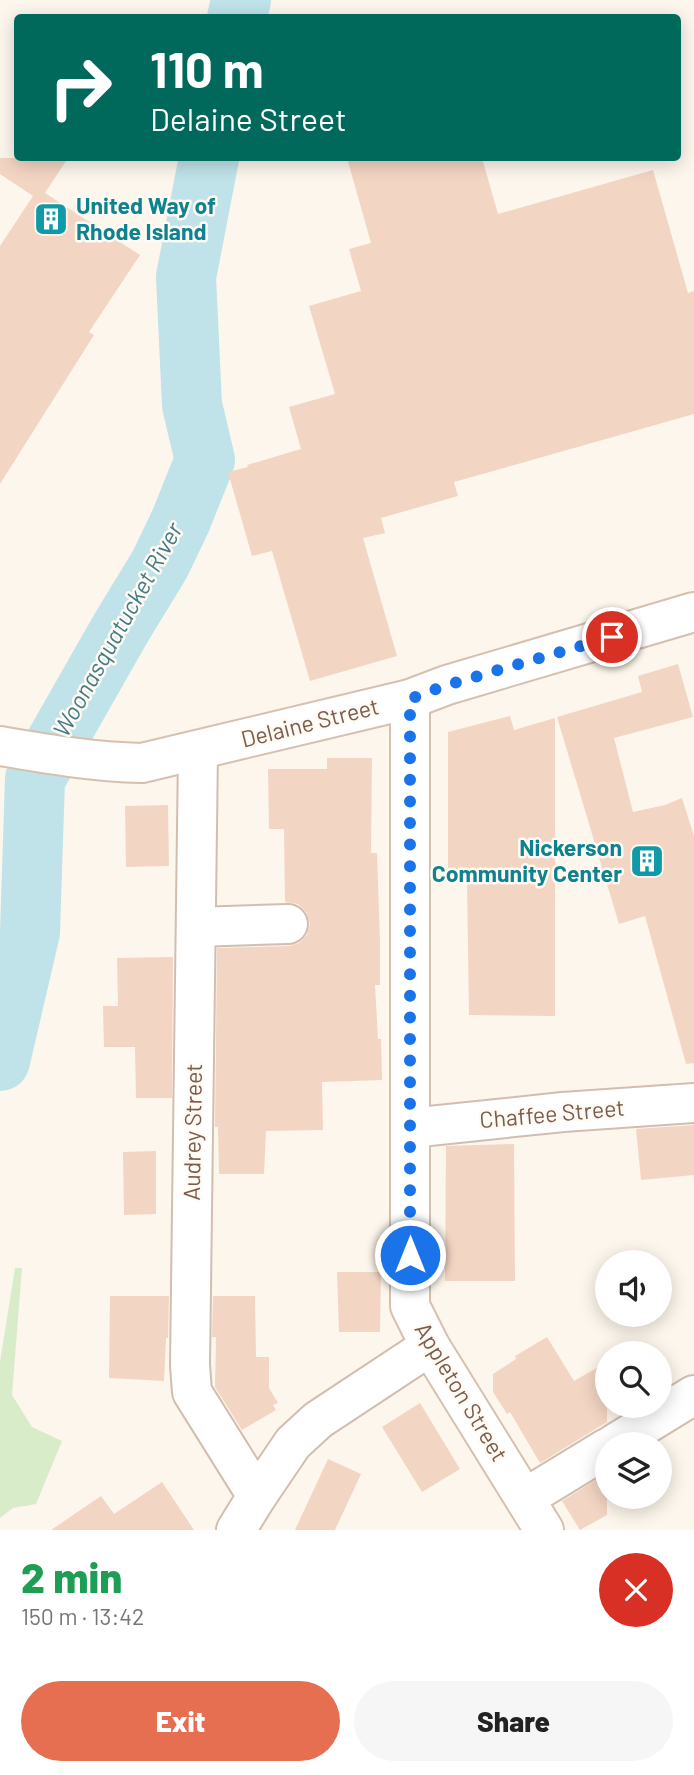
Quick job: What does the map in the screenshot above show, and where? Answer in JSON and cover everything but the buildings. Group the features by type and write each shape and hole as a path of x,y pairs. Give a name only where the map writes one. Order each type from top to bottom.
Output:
{"street":[{"name":"Delaine Street","path":"8,748 81,759 142,763 410,699 447,685 694,612"},
{"name":"Appleton Street","path":"410,699 410,1306 430,1346 544,1530"},
{"name":"Audrey Street","path":"198,751 190,1365 192,1392 257,1496"},
{"path":"196,927 288,924"},
{"name":"Chaffee Street","path":"410,1128 563,1112 694,1103"},
{"path":"236,1530 293,1443 318,1420 430,1346"},
{"path":"634,1432 694,1395"},
{"path":"525,1498 595,1455"}],"green space":[{"path":"15,1268 22,1268 12,1395 32,1427 62,1441 36,1504 13,1508 0,1518 0,1362"}],"waterway":[{"name":"Woonasquatucket River","path":"238,14 241,0"},
{"name":"Woonasquatucket River","path":"0,1061 30,932 35,779 160,564 205,460 192,405 186,277 208,161"}],"place":[{"name":"United Way of Rhode Island","path":"51,219"},
{"name":"Nickerson Community Center","path":"647,861"}],"route":[{"path":"410,1255 410,699 447,685 612,637"}]}
